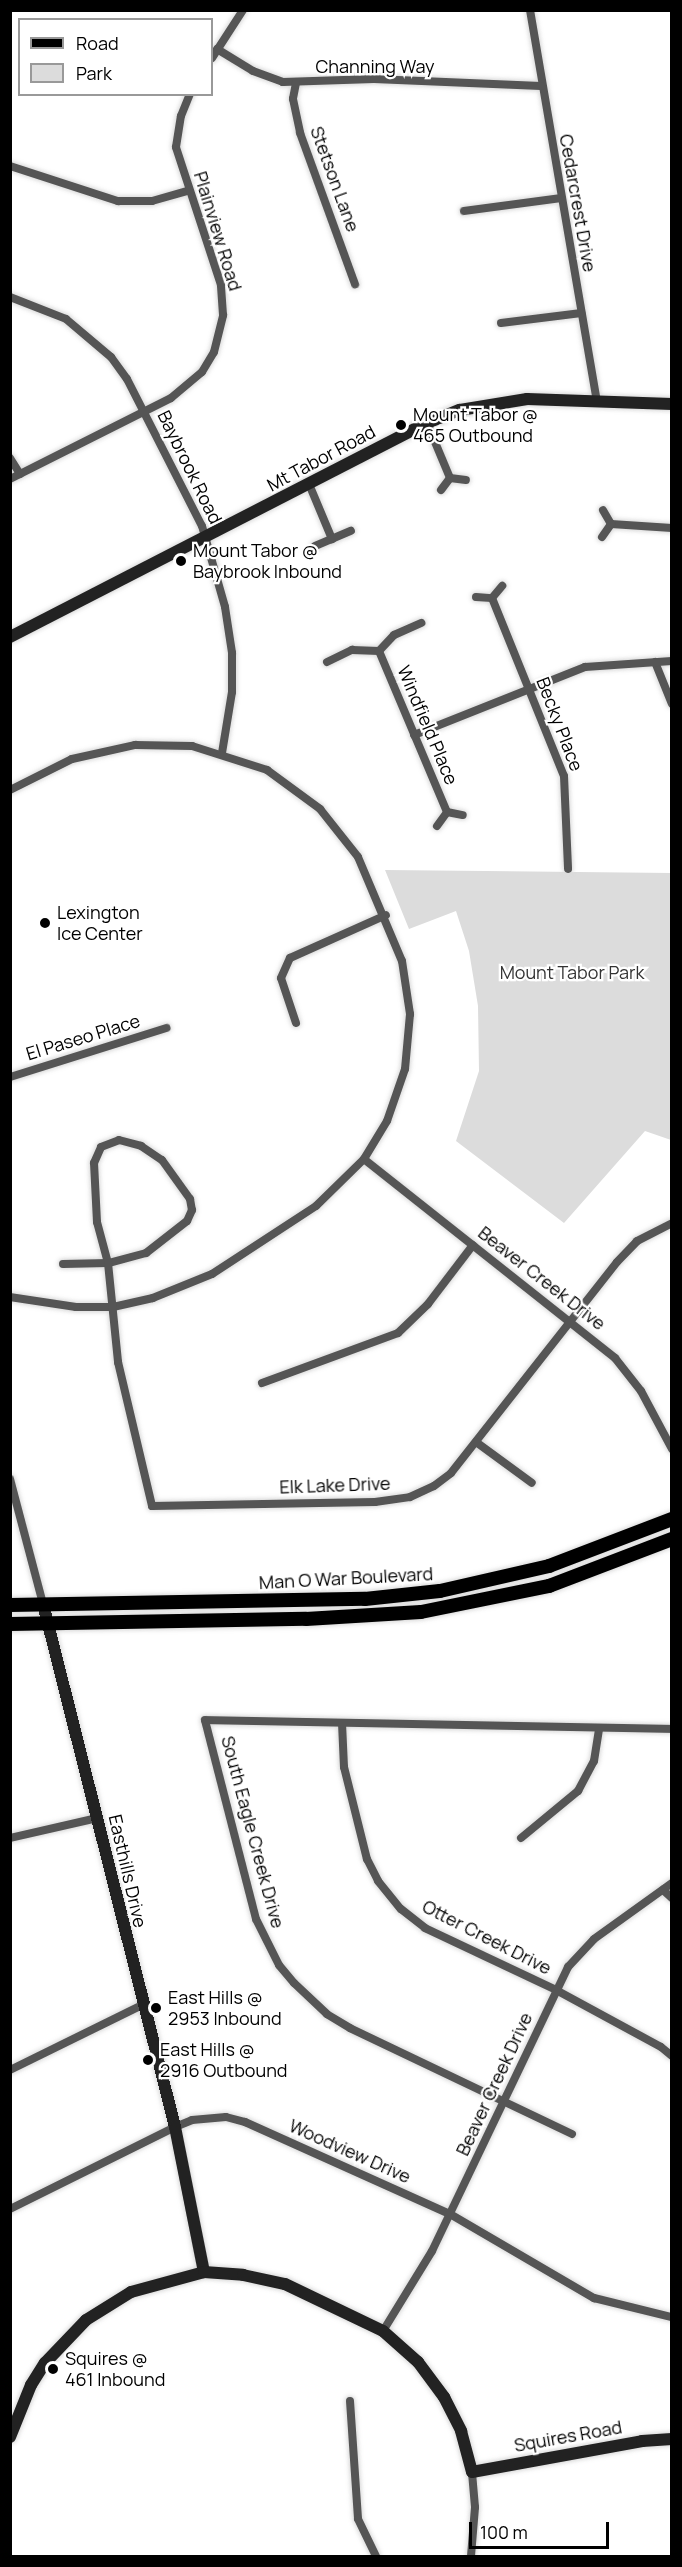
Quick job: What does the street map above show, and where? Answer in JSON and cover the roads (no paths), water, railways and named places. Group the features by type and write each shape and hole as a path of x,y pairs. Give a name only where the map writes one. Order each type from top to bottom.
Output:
{"main road":[{"name":"Man O War Boulevard","path":"10,1605 342,1600 440,1591 549,1566 672,1519"},
{"name":"Man O War Boulevard","path":"10,1624 306,1619 421,1612 549,1586 672,1539"}],"street":[{"path":"213,56 243,10"},
{"name":"Cedarcrest Drive","path":"530,10 541,86 597,401"},
{"name":"Channing Way","path":"217,49 269,78 296,83 374,79 541,86"},
{"name":"Stetson Lane","path":"296,83 293,99 300,133 355,284"},
{"name":"Plainview Road","path":"10,479 145,412 194,380 209,361 221,332 221,285 188,191 176,147 178,125 189,96"},
{"path":"10,166 118,201 152,201 188,191"},
{"path":"464,211 561,198"},
{"name":"Baybrook Road","path":"10,297 51,312 89,335 122,372 145,412 207,539 232,653 232,693 222,753"},
{"path":"501,323 581,313"},
{"name":"Mt Tabor Road","path":"10,637 207,539 427,423 497,401 672,404"},
{"path":"427,423 450,478"},
{"path":"10,458 20,474"},
{"path":"450,478 466,480"},
{"path":"441,490 450,478"},
{"path":"309,484 333,538"},
{"path":"603,510 610,524"},
{"path":"610,524 672,528"},
{"path":"602,537 610,524"},
{"path":"315,546 351,531"},
{"path":"476,597 492,598 502,586"},
{"name":"Becky Place","path":"492,598 564,776 568,869"},
{"name":"Windfield Place","path":"327,662 352,650 379,651 394,635 421,623"},
{"name":"Windfield Place","path":"379,651 447,812"},
{"path":"414,735 593,665 672,661"},
{"path":"655,662 672,704"},
{"path":"10,790 72,759 115,748 164,744 222,753 267,770 320,809 358,857 386,915 402,961 409,995 408,1052 393,1106 364,1159 316,1206 212,1274 169,1293 113,1307 59,1306 10,1297"},
{"name":"Windfield Place","path":"447,812 463,815"},
{"name":"Windfield Place","path":"437,826 447,812"},
{"path":"296,1023 281,978 290,957 386,915"},
{"name":"El Paseo Place","path":"10,1077 166,1028"},
{"path":"63,1264 108,1263 146,1253 186,1221 192,1210 190,1199 162,1160 126,1141 107,1143 95,1157 97,1222 108,1263 113,1307"},
{"name":"Beaver Creek Drive","path":"364,1159 571,1322 629,1374 672,1449"},
{"name":"Elk Lake Drive","path":"113,1307 125,1401 152,1506 396,1500 423,1492 444,1480 628,1250 672,1223"},
{"path":"262,1383 398,1333 422,1311 473,1245"},
{"path":"476,1442 532,1483"},
{"name":"Easthills Drive","path":"10,1479 97,1818 142,2005 175,2127 204,2272"},
{"name":"South Eagle Creek Drive","path":"572,2134 327,2014 279,1965 256,1919 205,1720 672,1729"},
{"name":"Otter Creek Drive","path":"342,1723 344,1767 360,1835 367,1859 389,1897 425,1928 556,1990 661,2047 672,2056"},
{"path":"521,1838 578,1791 594,1761 599,1728"},
{"path":"10,1838 97,1818"},
{"name":"Beaver Creek Drive","path":"383,2331 450,2214 556,1990 584,1948 672,1883"},
{"path":"663,1890 672,1898"},
{"path":"10,2070 142,2005"},
{"name":"Woodview Drive","path":"10,2209 175,2127 214,2117 245,2122 450,2214 594,2298 628,2310 671,2317"},
{"path":"10,2437 31,2385 45,2363 86,2320 131,2292 204,2272 243,2275 285,2284 383,2331 418,2362 444,2397 461,2431 472,2472 475,2507 471,2556"},
{"path":"350,2401 358,2519 376,2556"},
{"name":"Squires Road","path":"472,2472 642,2440 672,2439"}],"place":[{"name":"Mount Tabor @ 465 Outbound","path":"401,425"},
{"name":"Mount Tabor @ Baybrook Inbound","path":"181,561"},
{"name":"Lexington Ice Center","path":"45,923"},
{"name":"East Hills @ 2953 Inbound","path":"156,2008"},
{"name":"East Hills @ 2916 Outbound","path":"148,2060"},
{"name":"Squires @ 461 Inbound","path":"53,2369"}],"park label":[{"name":"Mount Tabor Park","path":"572,972"}]}
